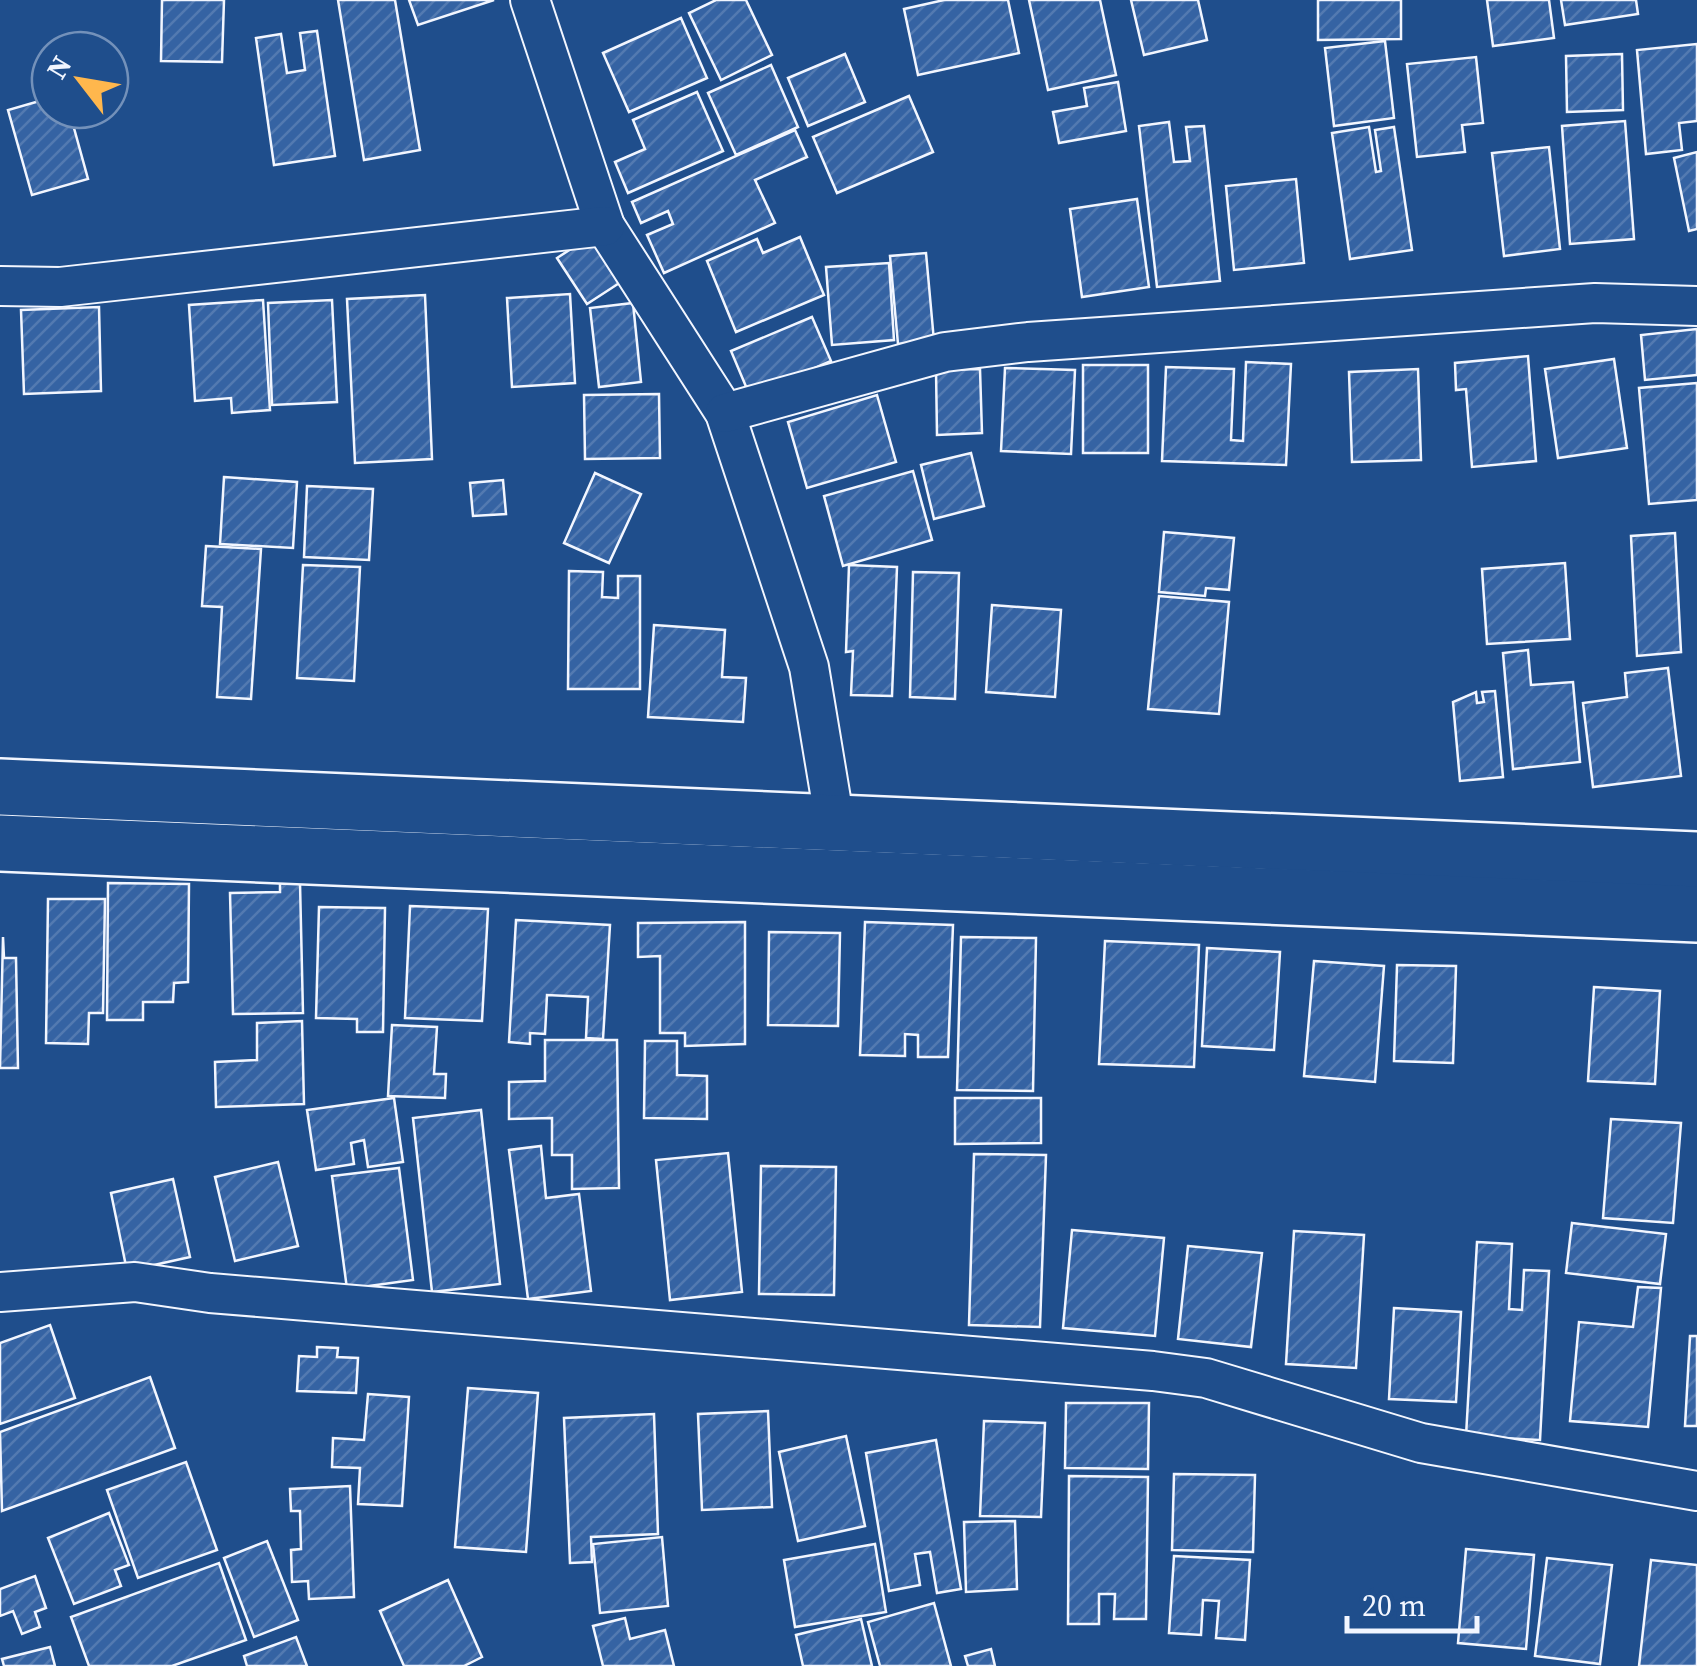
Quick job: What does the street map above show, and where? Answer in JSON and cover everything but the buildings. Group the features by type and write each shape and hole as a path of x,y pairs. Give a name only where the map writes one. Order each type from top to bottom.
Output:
{"main road":[{"path":"0,788 1697,860"},
{"path":"0,842 1697,914"}],"street":[{"path":"530,0 605,226 725,412 809,666 835,823"},
{"path":"0,286 60,288 605,226"},
{"path":"725,412 944,352 1028,342 1594,303 1697,306"},
{"path":"0,1292 135,1282 210,1293 1154,1371 1206,1378 1421,1443 1697,1491"}]}
